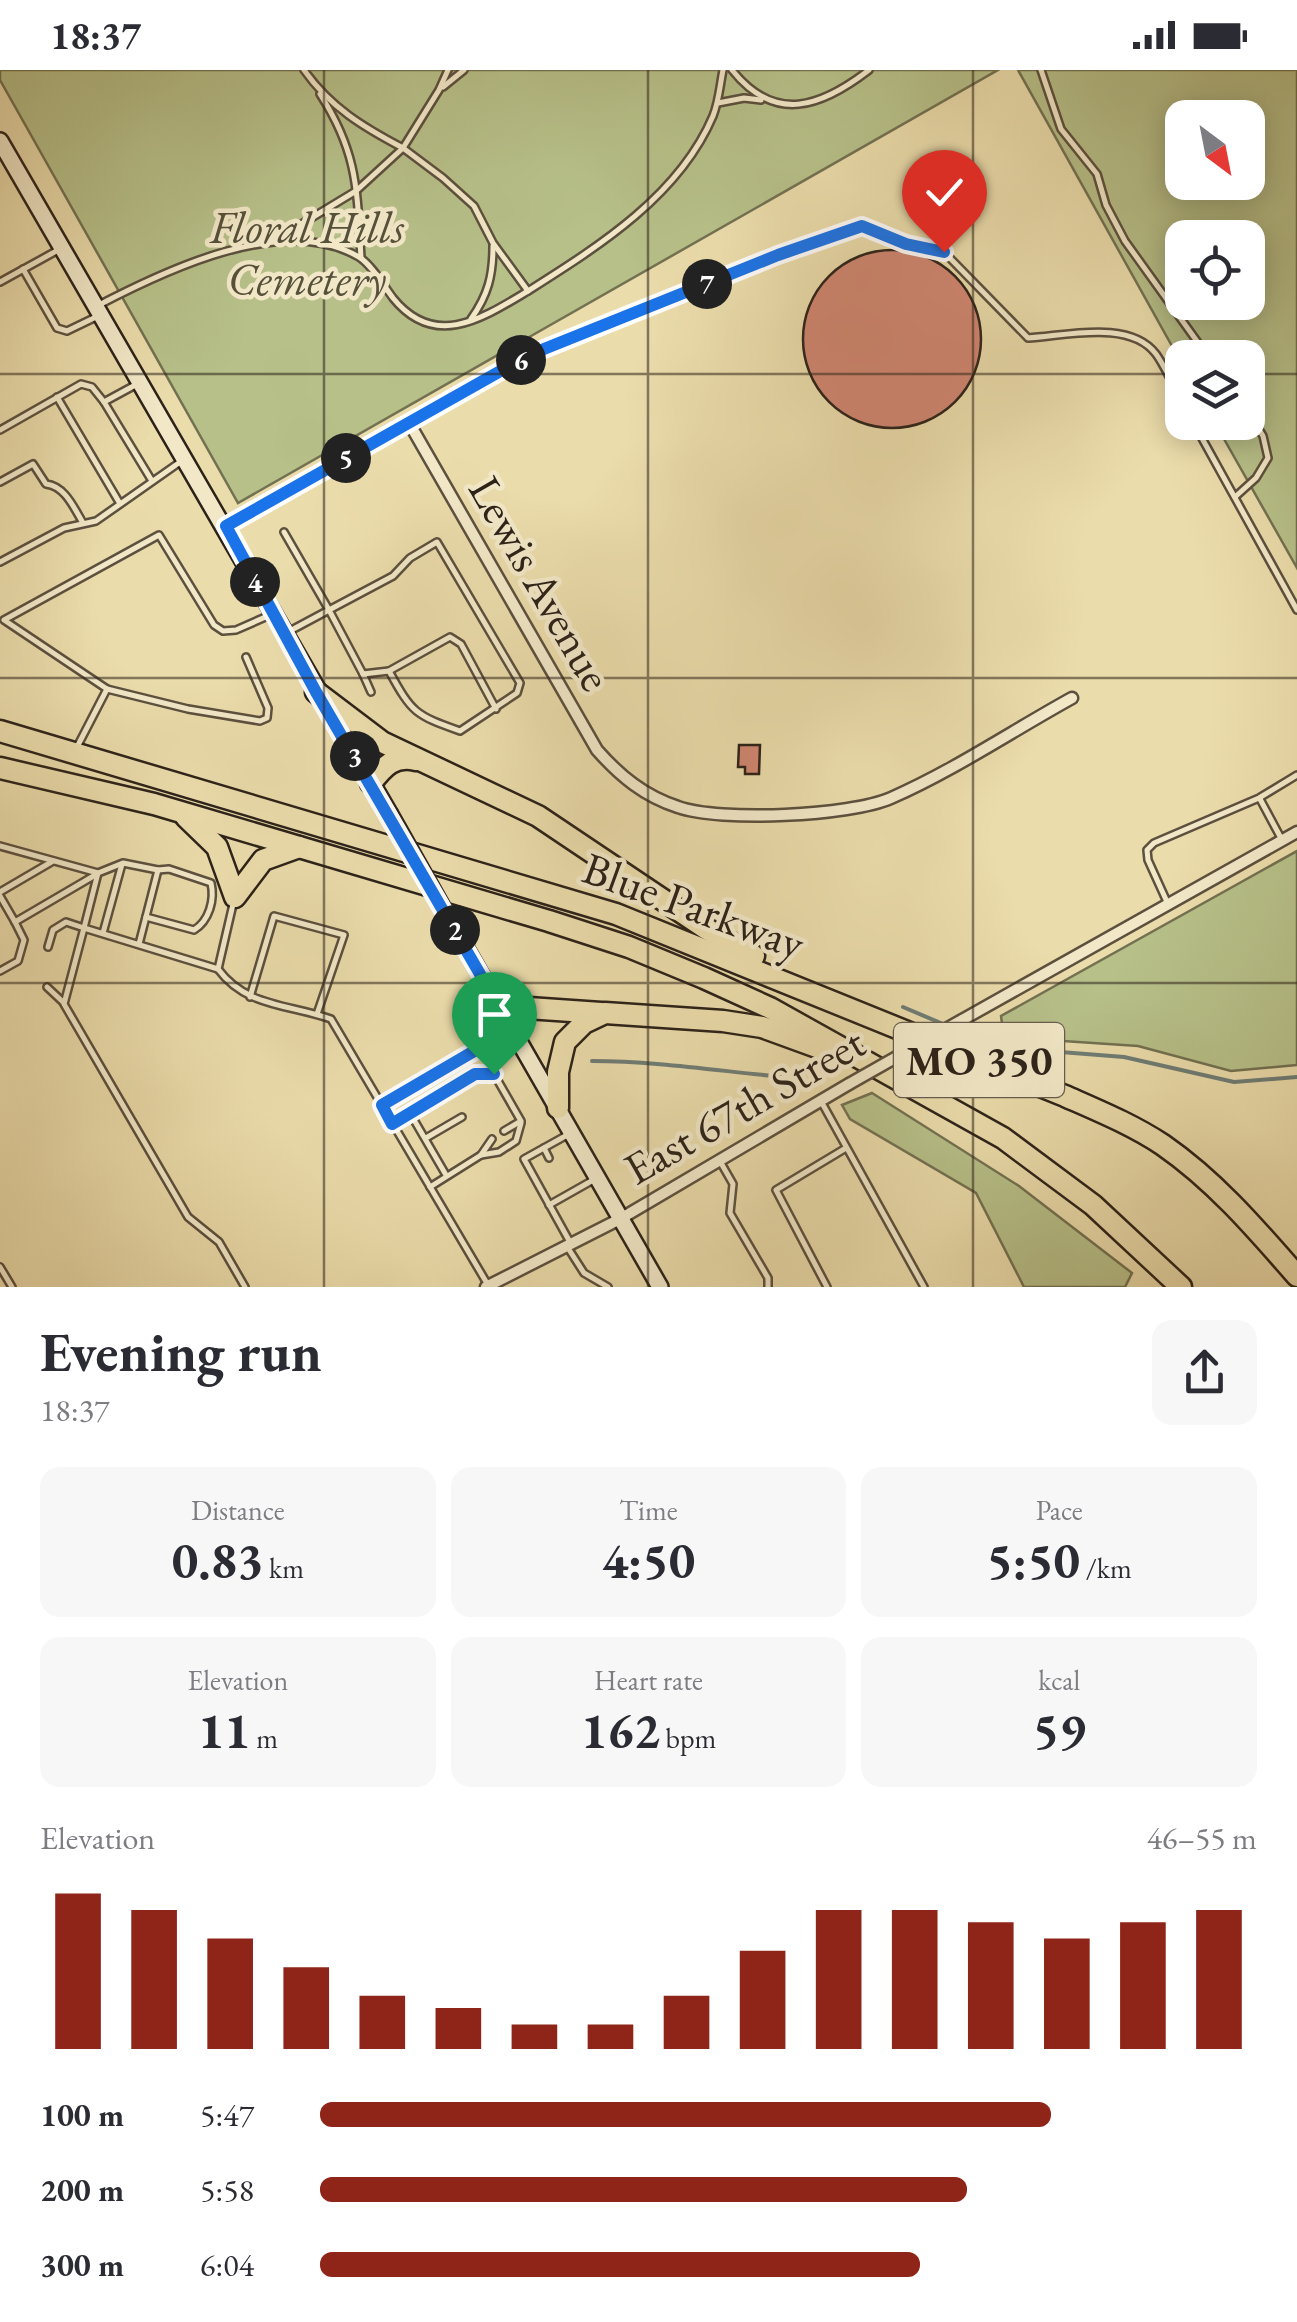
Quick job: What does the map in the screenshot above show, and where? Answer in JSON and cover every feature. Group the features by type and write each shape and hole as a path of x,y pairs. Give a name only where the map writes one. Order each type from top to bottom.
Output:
{"highway":[{"path":"316,692 368,733 538,816 705,928 854,1008"},
{"name":"Blue Parkway","path":"0,732 616,914 1066,1096 1120,1120 1162,1145 1223,1195 1297,1276"},
{"path":"371,783 394,760 411,758 428,764"},
{"name":"Blue Parkway","path":"0,768 181,812 565,926 704,978 770,1008 1003,1138 1104,1215 1182,1287"},
{"path":"181,812 217,847 235,897"},
{"path":"235,897 263,860 300,847"},
{"path":"498,1006 723,1021 800,1039 845,1060 998,1147 1048,1170"},
{"path":"558,1108 558,1072 565,1042 584,1022 605,1014"}],"main road":[{"path":"0,141 226,526 316,692 660,1287"}],"street":[{"name":"Lewis Avenue","path":"408,421 597,750 631,785 679,808 727,814 849,810 888,800 1072,698"},
{"name":"East 67th Street","path":"487,1286 620,1219 821,1100 1297,832"}],"lane":[{"path":"304,70 347,143 362,258"},
{"path":"23,270 62,332 147,280 275,240 356,191 402,148 448,70"},
{"path":"439,90 464,70"},
{"path":"275,240 327,246 362,258 399,305 417,320 442,329 470,321 528,291 594,249 646,206 690,159 718,102 724,70"},
{"path":"732,70 764,100"},
{"path":"718,102 744,98 804,105 869,70"},
{"path":"1041,70 1061,129 1097,174 1106,205 1125,241 1196,340"},
{"path":"311,81 336,108 402,148 474,206 492,243 528,291"},
{"path":"226,526 492,375 565,341 778,255 862,226 906,244 944,252 1028,338 1115,333 1140,340 1155,352 1165,371"},
{"path":"470,321 485,300 493,275 492,243"},
{"path":"0,282 62,247"},
{"path":"104,402 142,382"},
{"path":"0,430 80,384 87,384 104,402 152,481"},
{"path":"57,397 120,502"},
{"path":"1204,440 1297,610"},
{"path":"1234,497 1256,478 1268,458 1263,440"},
{"path":"0,562 64,528 96,520 186,458"},
{"path":"0,482 33,464 46,484 63,491 83,523"},
{"path":"284,532 371,692"},
{"path":"246,657 268,708 267,718 260,720 188,709 106,688 4,620 159,536 214,625 223,631 236,630 273,614"},
{"path":"284,634 393,576 410,558 437,542 520,682 517,693 460,731 421,717 408,704 389,671"},
{"path":"362,674 389,671 450,637 461,644 496,709"},
{"path":"74,753 106,688"},
{"path":"1168,904 1147,850 1180,830 1259,798 1297,774"},
{"path":"1259,798 1282,840"},
{"path":"0,846 98,873"},
{"path":"0,971 18,960 24,940 0,894 53,860"},
{"path":"103,933 123,862"},
{"path":"15,922 123,862 169,869 210,883 214,896 203,924 194,930 146,917"},
{"path":"139,944 158,870"},
{"path":"64,1004 98,873"},
{"path":"218,969 235,897"},
{"path":"250,997 274,916 344,935 318,1014"},
{"path":"48,947 53,930 66,922 218,969 231,987 250,997 331,1019 487,1286"},
{"path":"47,986 64,1004 188,1217 219,1242 245,1287"},
{"path":"382,1105 512,1029"},
{"path":"392,1124 475,1074 485,1072 494,1074 522,1120 516,1141 499,1152 482,1155 430,1187"},
{"path":"821,1100 924,1287"},
{"path":"410,1113 447,1176"},
{"path":"425,1139 462,1116"},
{"path":"504,1131 522,1120"},
{"path":"572,1132 524,1159 584,1273 608,1287"},
{"path":"482,1155 492,1139"},
{"path":"544,1148 549,1158"},
{"path":"828,1287 776,1190 847,1148"},
{"path":"720,1160 733,1184 730,1213 768,1278 768,1287"},
{"path":"550,1204 597,1178"},
{"path":"564,1183 569,1193"},
{"path":"0,1266 12,1287"}],"green space":[{"name":"Floral Hills Cemetery","path":"0,70 998,70 238,503 0,80"},
{"path":"1018,70 1297,70 1297,568 1225,440 1265,440 1265,340 1169,340"},
{"path":"1297,851 1297,1065 1231,1071 1138,1046 1033,1039 1003,1031 1001,1016"},
{"path":"872,1093 1019,1186 1132,1273 1125,1287 1024,1287 976,1193 850,1119 842,1105"}],"building":[{"path":"892,250 926,257 955,276 974,305 981,339 974,373 955,402 926,421 892,428 858,421 829,402 810,373 803,339 810,305 829,276 858,257"},
{"path":"739,745 760,745 759,774 745,774 745,767 738,767"}],"waterway":[{"path":"903,1007 997,1047 1124,1057 1234,1082 1297,1077"},
{"path":"592,1061 664,1064 783,1077"}],"route":[{"path":"494,1074 475,1074 392,1124 382,1105 512,1029 316,692 226,526 529,355 778,255 862,226 906,244 944,252"}]}
